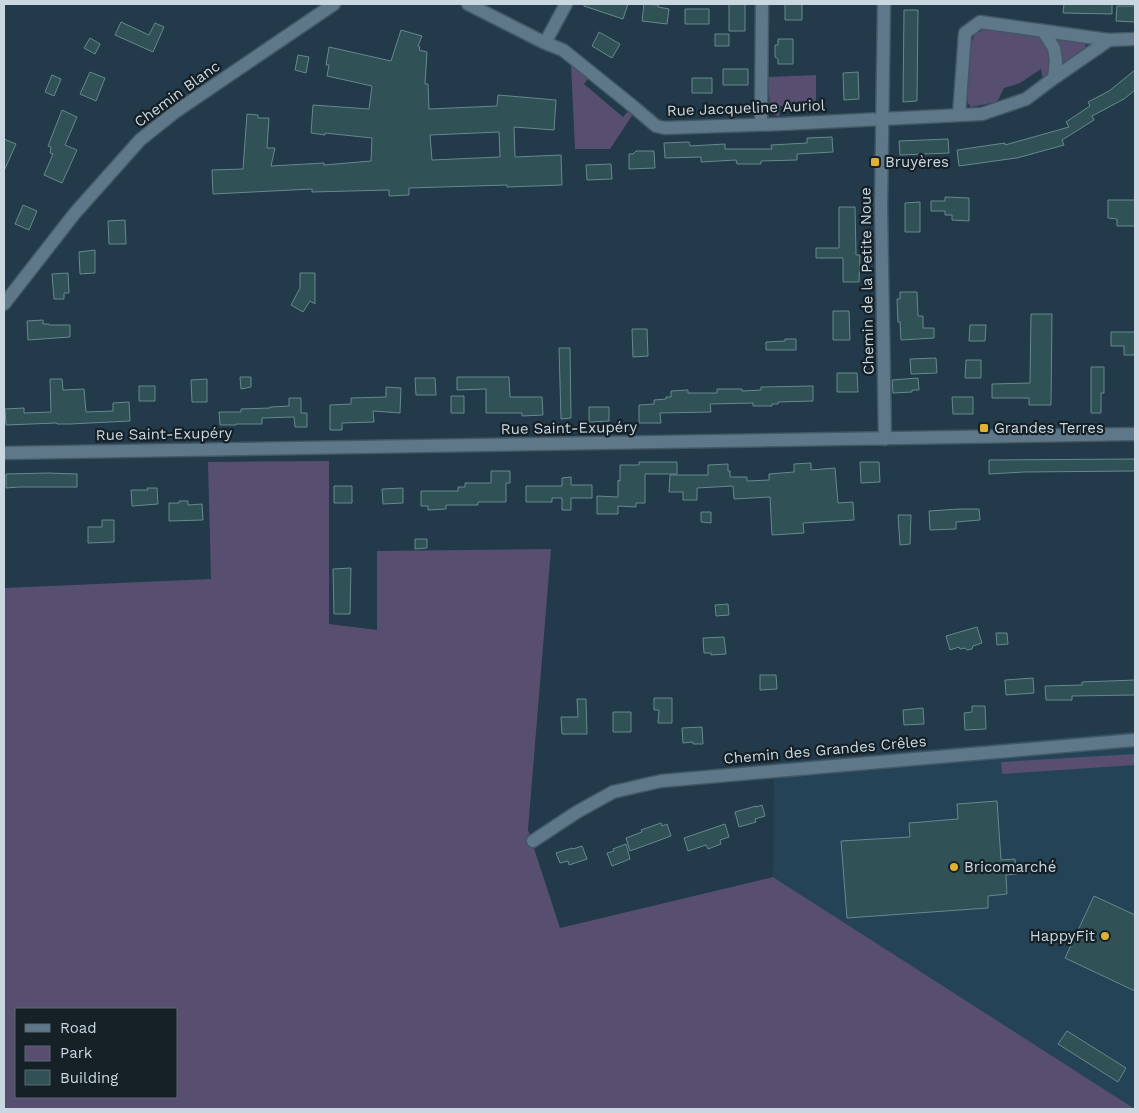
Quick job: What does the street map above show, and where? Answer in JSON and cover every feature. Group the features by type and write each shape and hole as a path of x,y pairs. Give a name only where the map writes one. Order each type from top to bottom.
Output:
{"street":[{"name":"Chemin Blanc","path":"4,304 75,213 140,140 175,112 334,4"},
{"name":"Rue Jacqueline Auriol","path":"468,4 562,50 656,126 665,128 982,114 1026,99 1110,40"},
{"path":"545,43 566,4"},
{"path":"761,124 762,4"},
{"name":"Chemin de la Petite Noue","path":"884,4 881,207 885,439"},
{"path":"959,115 965,33 980,22 1110,40 1135,39"},
{"path":"1043,31 1054,48 1056,61 1054,78"},
{"name":"Rue Saint-Exupéry","path":"4,453 1135,434"},
{"name":"Chemin des Grandes Crêles","path":"532,841 577,812 613,792 660,781 1135,740"}],"shaded area":[{"path":"1135,731 1135,1109 773,877 774,763"}],"green space":[{"path":"983,30 1036,34 1045,46 1050,59 1049,69 1043,80 1041,69 1020,83 1004,88 997,102 971,107 967,102 971,43 975,34"},
{"path":"1053,39 1084,41 1086,47 1083,53 1060,67"},
{"path":"571,65 589,77 584,84 623,117 630,109 633,114 610,149 575,149"},
{"path":"816,75 816,105 780,106 779,117 772,113 770,109 768,77"},
{"path":"329,461 329,624 377,630 377,551 551,549 528,830 560,928 773,877 1135,1109 4,1109 4,588 211,579 208,462"},
{"path":"1135,754 1135,765 1002,774 1001,762"}],"building":[{"path":"584,4 628,4 623,19 584,6"},
{"path":"644,4 658,5 658,7 669,9 667,24 642,21"},
{"path":"729,4 745,4 745,31 729,31"},
{"path":"785,4 802,4 802,20 785,20"},
{"path":"1064,4 1112,4 1112,14 1063,13"},
{"path":"1117,6 1135,6 1135,22 1116,21"},
{"path":"685,9 709,9 709,24 685,24"},
{"path":"904,10 918,10 917,101 903,102"},
{"path":"121,22 149,35 155,23 164,27 153,52 115,35"},
{"path":"401,30 422,36 418,46 420,47 419,50 427,52 425,84 428,84 429,109 497,106 498,95 556,100 554,130 514,127 515,157 561,155 562,185 409,188 409,195 389,196 389,190 312,192 312,189 213,194 212,170 243,169 247,114 258,115 258,118 269,118 267,148 275,148 271,166 324,163 324,165 371,161 372,138 311,133 313,105 369,109 372,86 327,76 329,65 326,65 329,47 391,61","holes":["499,132 500,157 432,160 430,135"]},
{"path":"599,32 620,44 612,58 592,46"},
{"path":"715,34 729,34 729,46 715,46"},
{"path":"90,38 100,44 95,54 84,48"},
{"path":"778,39 793,39 793,64 778,64 778,59 775,57 775,45 778,45"},
{"path":"298,55 309,57 306,73 295,70"},
{"path":"723,69 748,69 748,85 723,85"},
{"path":"1135,70 1135,90 1124,99 1092,116 1094,120 1062,140 1064,145 1017,158 959,166 957,150 1005,143 1005,145 1069,127 1066,122 1090,106 1088,102 1109,91"},
{"path":"90,72 105,78 96,101 80,94"},
{"path":"858,72 859,99 844,100 843,73"},
{"path":"52,75 61,79 54,96 45,92"},
{"path":"692,78 712,78 712,93 692,93"},
{"path":"62,110 77,117 65,145 77,150 62,183 44,175 53,154 50,153 51,147 48,146"},
{"path":"832,137 833,152 797,154 797,160 761,161 761,164 737,164 736,160 701,162 701,157 665,158 664,143 689,142 690,146 725,144 725,149 772,149 771,145 807,143 807,138"},
{"path":"4,139 16,144 4,171"},
{"path":"948,139 949,153 900,155 899,141"},
{"path":"636,151 654,151 655,168 629,169 629,154 633,154"},
{"path":"611,164 612,179 587,180 586,165"},
{"path":"945,197 969,198 969,221 952,220 952,215 945,215 945,211 931,211 931,201 945,201"},
{"path":"1108,200 1135,200 1135,226 1117,226 1117,219 1108,218"},
{"path":"920,202 920,232 905,232 905,203"},
{"path":"23,205 37,211 29,230 15,224"},
{"path":"839,207 855,207 856,255 860,255 859,282 843,282 843,258 816,258 816,248 839,248"},
{"path":"125,220 126,244 109,244 108,221"},
{"path":"95,250 95,273 80,274 79,252"},
{"path":"68,273 69,293 64,293 64,299 54,299 52,274"},
{"path":"300,273 315,273 315,304 310,301 303,312 291,305 300,288"},
{"path":"900,292 917,292 918,316 923,316 923,328 934,328 934,338 901,340 897,299 900,299"},
{"path":"833,311 849,311 850,340 833,340"},
{"path":"1031,314 1052,314 1051,405 1029,405 1029,398 992,398 992,384 1030,383"},
{"path":"43,320 43,324 70,325 70,337 28,340 27,321"},
{"path":"970,325 986,325 985,341 969,341"},
{"path":"632,329 647,329 648,356 633,357"},
{"path":"1111,332 1135,332 1135,355 1124,355 1124,346 1111,346"},
{"path":"785,339 796,339 796,350 766,350 766,342 785,341"},
{"path":"559,348 570,348 571,418 561,419"},
{"path":"936,358 937,373 911,374 910,359"},
{"path":"966,360 981,360 981,378 965,378"},
{"path":"1091,367 1104,367 1104,393 1101,393 1101,413 1091,413"},
{"path":"837,373 857,373 858,392 837,392"},
{"path":"240,377 251,377 251,387 241,389"},
{"path":"457,377 509,377 510,397 542,397 543,415 522,416 522,413 486,413 486,389 457,390"},
{"path":"415,378 435,378 436,395 416,395"},
{"path":"918,378 919,390 893,393 892,380"},
{"path":"50,379 62,379 63,390 84,389 86,412 113,411 113,403 129,402 130,421 6,425 5,409 24,408 24,413 51,412"},
{"path":"207,379 207,402 192,402 191,380"},
{"path":"139,386 155,386 155,401 139,401"},
{"path":"813,386 813,401 778,402 778,404 772,404 772,406 753,406 753,403 710,404 711,412 660,413 661,423 639,423 639,405 654,404 654,400 671,397 671,391 688,390 688,393 717,393 717,389 742,389 742,391 761,390 761,387"},
{"path":"386,387 401,388 400,413 373,411 374,422 342,423 342,430 330,430 330,405 351,404 351,398 386,397"},
{"path":"451,396 464,396 464,413 451,413"},
{"path":"952,397 973,397 973,414 953,414"},
{"path":"289,398 301,398 301,413 307,413 307,427 295,427 294,417 262,418 262,424 220,425 219,412 241,412 241,409 289,406"},
{"path":"589,407 609,407 609,421 589,422"},
{"path":"1135,459 1135,471 989,474 989,460"},
{"path":"639,462 677,462 677,474 645,474 645,503 636,503 636,507 618,506 618,514 597,514 597,496 618,497 620,465 639,465"},
{"path":"860,462 879,462 880,482 861,483"},
{"path":"811,463 811,470 835,468 838,503 853,502 854,520 803,523 804,533 772,535 770,497 734,499 733,486 697,488 697,500 683,500 683,492 669,492 670,475 708,475 708,465 728,464 730,477 747,477 747,481 769,480 769,474 794,472 794,464"},
{"path":"491,471 510,471 510,483 506,483 506,502 478,502 478,505 446,505 446,509 428,510 428,506 421,506 421,491 458,491 458,487 465,487 465,483 491,483"},
{"path":"6,474 77,474 77,487 6,488"},
{"path":"571,477 571,485 592,485 592,498 571,498 571,510 562,510 562,498 552,498 552,502 526,502 526,486 562,486 562,478"},
{"path":"334,486 352,486 352,503 334,503"},
{"path":"147,488 157,488 158,504 132,506 131,490 148,490"},
{"path":"403,488 403,503 383,504 382,489"},
{"path":"179,501 188,501 188,505 202,504 203,520 169,521 169,503 179,503"},
{"path":"979,509 980,520 956,522 956,529 930,530 929,511"},
{"path":"701,512 711,512 711,523 701,522"},
{"path":"898,515 911,515 910,544 900,545"},
{"path":"102,520 114,520 114,542 88,543 88,527 102,527"},
{"path":"415,539 427,539 427,548 415,549"},
{"path":"351,568 350,614 334,614 333,569"},
{"path":"728,604 729,615 716,616 715,605"},
{"path":"977,627 982,643 973,646 972,649 960,649 959,647 950,650 946,636"},
{"path":"996,633 1007,633 1008,644 997,645"},
{"path":"724,637 726,654 711,655 711,653 704,653 703,638"},
{"path":"760,675 776,675 777,689 760,690"},
{"path":"1033,678 1034,693 1006,695 1005,680"},
{"path":"1135,680 1135,695 1072,696 1072,700 1046,700 1045,686 1082,685 1082,682"},
{"path":"654,698 672,698 672,723 658,723 659,710 654,710"},
{"path":"577,699 586,699 587,734 562,734 561,717 578,717"},
{"path":"972,706 985,706 986,729 965,730 964,713 972,712"},
{"path":"923,708 924,724 904,725 903,710"},
{"path":"613,712 631,712 631,732 613,732"},
{"path":"702,727 703,744 683,743 682,728"},
{"path":"997,801 1001,860 1015,859 1016,874 1006,875 1007,894 988,896 988,908 847,918 841,841 910,837 909,823 958,819 957,804"},
{"path":"762,805 765,816 755,819 756,822 739,827 735,812"},
{"path":"661,823 662,826 667,824 671,836 630,851 626,838"},
{"path":"725,824 729,837 720,840 721,844 708,849 706,845 688,851 684,838"},
{"path":"626,844 630,859 612,866 607,853"},
{"path":"582,846 587,859 569,865 568,861 560,863 556,853"},
{"name":"HappyFit","path":"1094,896 1135,915 1135,991 1065,958"},
{"path":"1067,1031 1126,1068 1118,1082 1058,1044"}],"place":[{"name":"Bruyères","path":"875,162"},
{"name":"Grandes Terres","path":"984,428"},
{"name":"Bricomarché","path":"954,867"},
{"name":"HappyFit","path":"1105,936"}]}
